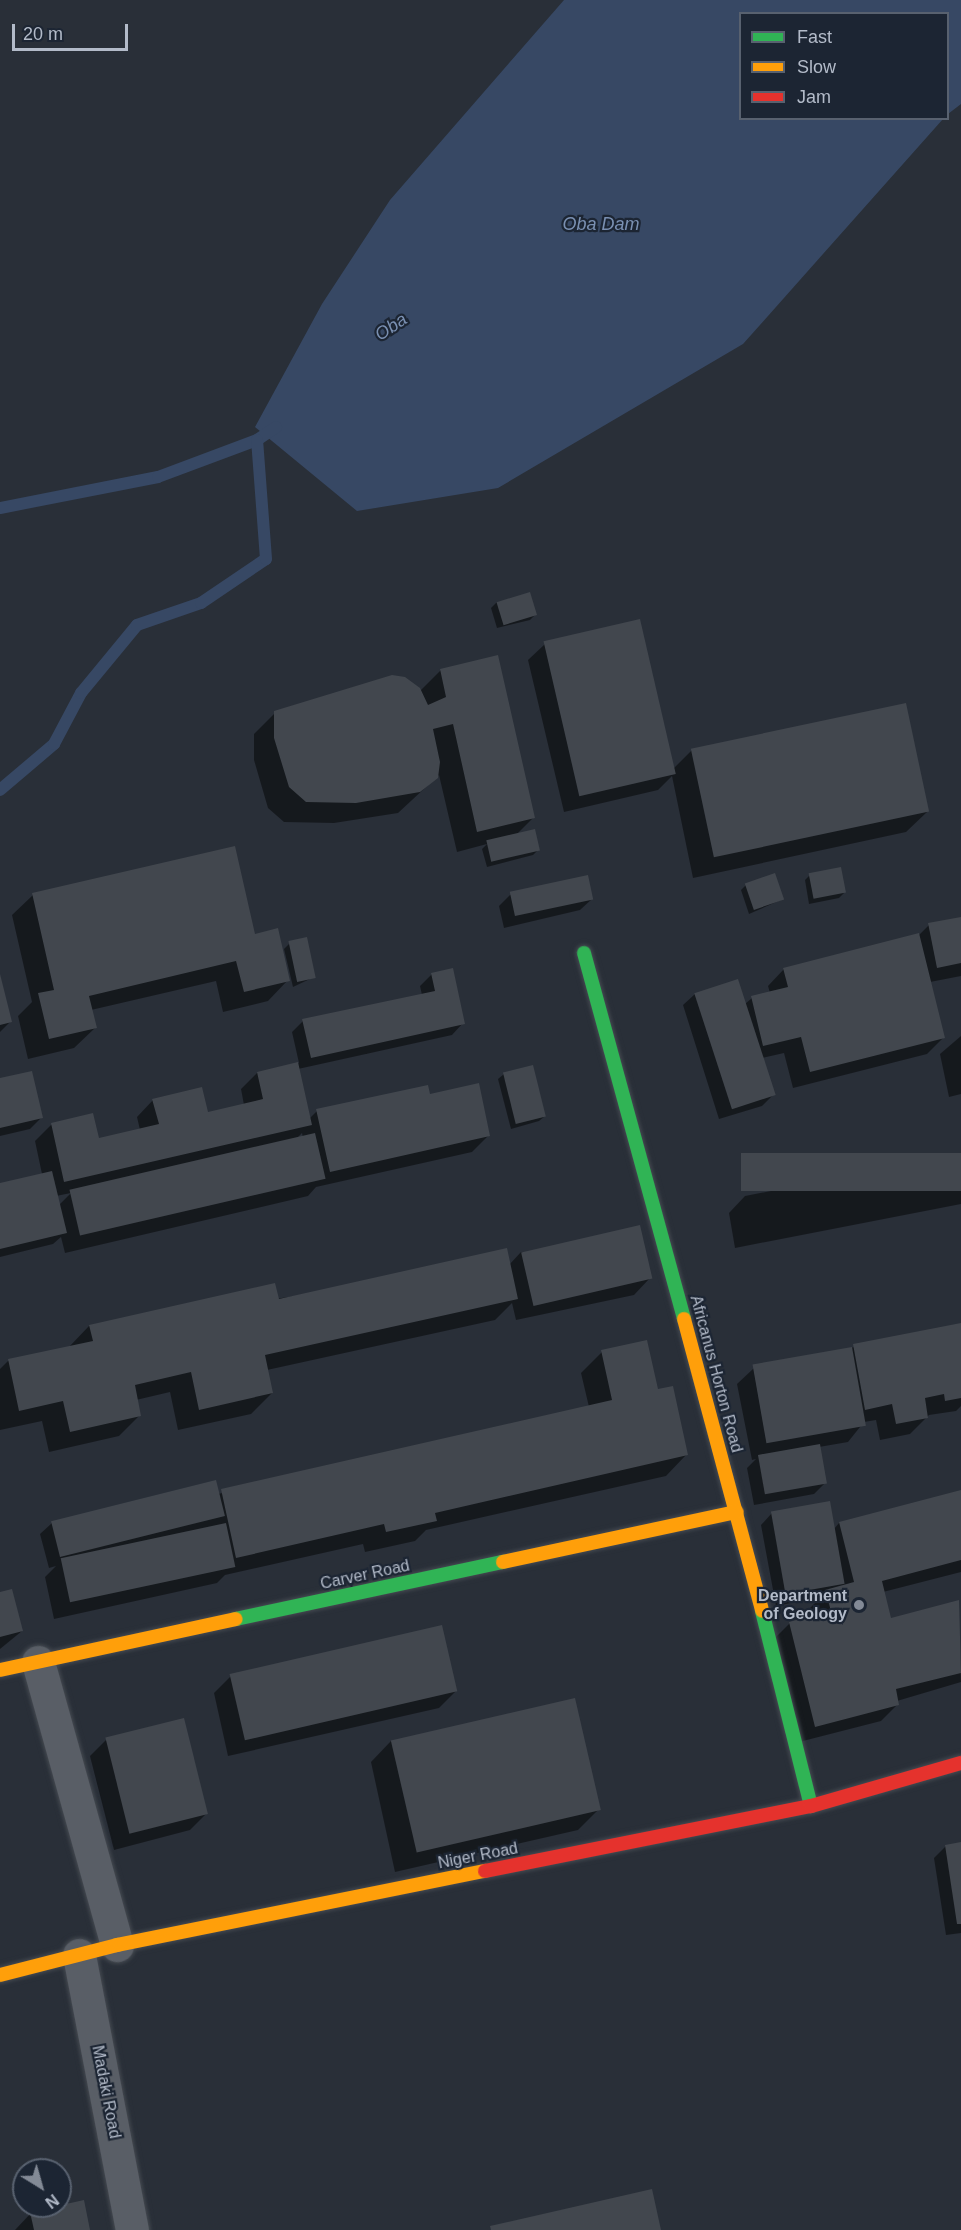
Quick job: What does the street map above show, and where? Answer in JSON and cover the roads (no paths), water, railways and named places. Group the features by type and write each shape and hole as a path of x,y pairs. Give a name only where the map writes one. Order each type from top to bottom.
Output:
{"street":[{"name":"Africanus Horton Road","path":"584,952 737,1512 811,1806"},
{"name":"Carver Road","path":"0,1670 737,1512"},
{"path":"38,1662 117,1945"},
{"name":"Niger Road","path":"0,1975 117,1945 811,1806 961,1763"},
{"name":"Madaki Road","path":"79,1955 132,2230"}],"water":[{"name":"Oba Dam","path":"564,0 961,0 961,104 949,113 949,12 739,12 739,120 942,120 743,344 498,488 357,511 255,427 322,304 390,200"}],"waterway":[{"name":"Oba","path":"0,508 158,477 257,440 276,427"},
{"path":"0,790 54,744 81,693 137,625 201,603 266,559 257,440"}],"place":[{"name":"Department of Geology","path":"859,1605"}]}
